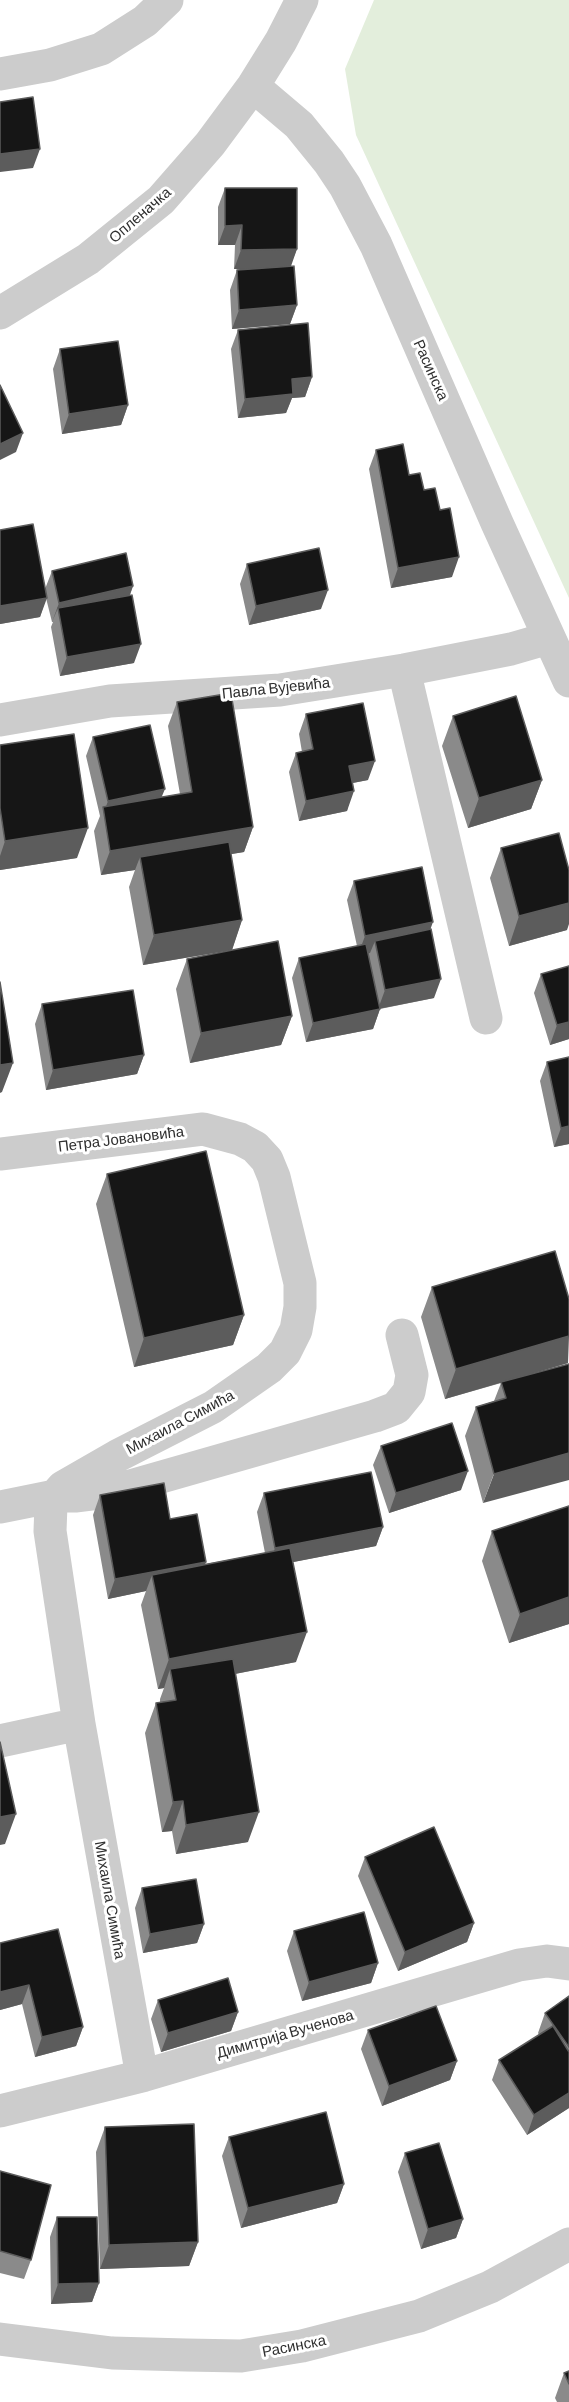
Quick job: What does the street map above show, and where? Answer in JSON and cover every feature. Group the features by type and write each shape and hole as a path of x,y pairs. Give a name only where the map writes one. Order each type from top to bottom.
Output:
{"street":[{"path":"0,74 50,65 101,49 145,21 167,0"},
{"name":"Опленачка","path":"0,313 88,259 161,200 210,144 253,86 281,41 302,0"},
{"name":"Расинска","path":"253,86 299,125 345,186 376,245 569,681"},
{"name":"Павла Вујевића","path":"0,720 110,701 280,690 404,670 511,649 549,638"},
{"path":"404,670 486,1018"},
{"name":"Петра Јовановића","path":"0,1154 203,1129 240,1139"},
{"name":"Михаила Симића","path":"142,2076 79,1724 49,1517 55,1496 72,1482 213,1407 243,1388 285,1352 296,1330 300,1307 300,1283 274,1177 267,1160 255,1147 240,1139"},
{"path":"0,1507 55,1496 109,1492 396,1408 409,1392 412,1375 402,1335"},
{"path":"0,1741 79,1724"},
{"name":"Димитрија Вученова","path":"0,2111 142,2076 519,1965 548,1961 569,1964"},
{"name":"Расинска","path":"0,2339 112,2353 175,2355 241,2356 302,2346 418,2316 490,2287 569,2244"}],"green space":[{"path":"374,0 569,0 569,598 356,135 345,69"}],"building":[{"path":"33,97 40,149 0,154 0,102"},
{"path":"225,188 297,188 297,249 241,250 242,225 225,226"},
{"path":"294,266 297,305 239,310 237,270"},
{"path":"308,323 312,377 292,379 293,394 245,399 238,330"},
{"path":"118,341 128,405 69,414 60,349"},
{"path":"0,385 23,433 0,444"},
{"path":"403,444 409,475 420,473 424,490 435,488 440,510 450,508 459,557 398,568 376,450"},
{"path":"33,524 47,598 0,606 0,530"},
{"path":"319,548 328,590 256,606 247,564"},
{"path":"126,553 133,586 59,603 52,571"},
{"path":"132,595 141,644 67,657 58,608"},
{"path":"231,693 253,827 110,851 103,807 192,792 177,702"},
{"path":"516,696 542,780 479,798 453,716"},
{"path":"363,703 375,761 349,766 354,791 306,801 296,753 313,749 306,714"},
{"path":"150,725 165,789 108,801 93,737"},
{"path":"74,734 88,828 5,841 0,808 0,745"},
{"path":"559,833 569,870 569,903 519,916 501,848"},
{"path":"229,842 242,920 154,935 140,857"},
{"path":"422,867 433,922 365,936 354,881"},
{"path":"431,929 441,979 385,990 375,941"},
{"path":"278,941 292,1016 201,1033 187,959"},
{"path":"366,944 380,1009 313,1023 299,958"},
{"path":"569,966 569,1022 557,1025 541,974"},
{"path":"0,982 13,1063 0,1065"},
{"path":"133,990 144,1055 53,1070 42,1004"},
{"path":"569,1057 569,1126 561,1128 547,1062"},
{"path":"206,1151 244,1315 144,1338 107,1174"},
{"path":"555,1251 569,1299 569,1336 456,1369 432,1287"},
{"path":"569,1364 569,1453 494,1474 476,1407 506,1398 501,1382"},
{"path":"452,1423 468,1471 396,1493 381,1446"},
{"path":"371,1472 383,1527 275,1548 264,1493"},
{"path":"164,1483 170,1519 197,1514 206,1562 115,1579 100,1495"},
{"path":"569,1506 569,1597 520,1614 492,1531"},
{"path":"290,1548 307,1632 169,1659 152,1575"},
{"path":"233,1659 259,1812 186,1825 183,1801 173,1802 156,1703 176,1700 170,1669"},
{"path":"0,1742 16,1814 0,1817"},
{"path":"434,1827 474,1923 405,1952 365,1857"},
{"path":"196,1879 204,1924 150,1934 142,1888"},
{"path":"364,1912 378,1963 309,1982 294,1931"},
{"path":"58,1929 83,2027 42,2037 29,1985 0,1992 0,1943"},
{"path":"228,1978 238,2012 168,2033 158,2000"},
{"path":"569,1996 569,2047 545,2013"},
{"path":"436,2006 457,2061 389,2086 368,2030"},
{"path":"553,2026 569,2052 569,2093 534,2115 499,2060"},
{"path":"326,2112 344,2184 248,2208 229,2137"},
{"path":"194,2124 198,2242 109,2245 105,2127"},
{"path":"439,2143 463,2219 428,2229 405,2153"},
{"path":"0,2171 51,2185 31,2260 0,2251"},
{"path":"57,2217 97,2217 99,2283 58,2284"},
{"path":"569,2371 569,2384 564,2373"}]}
